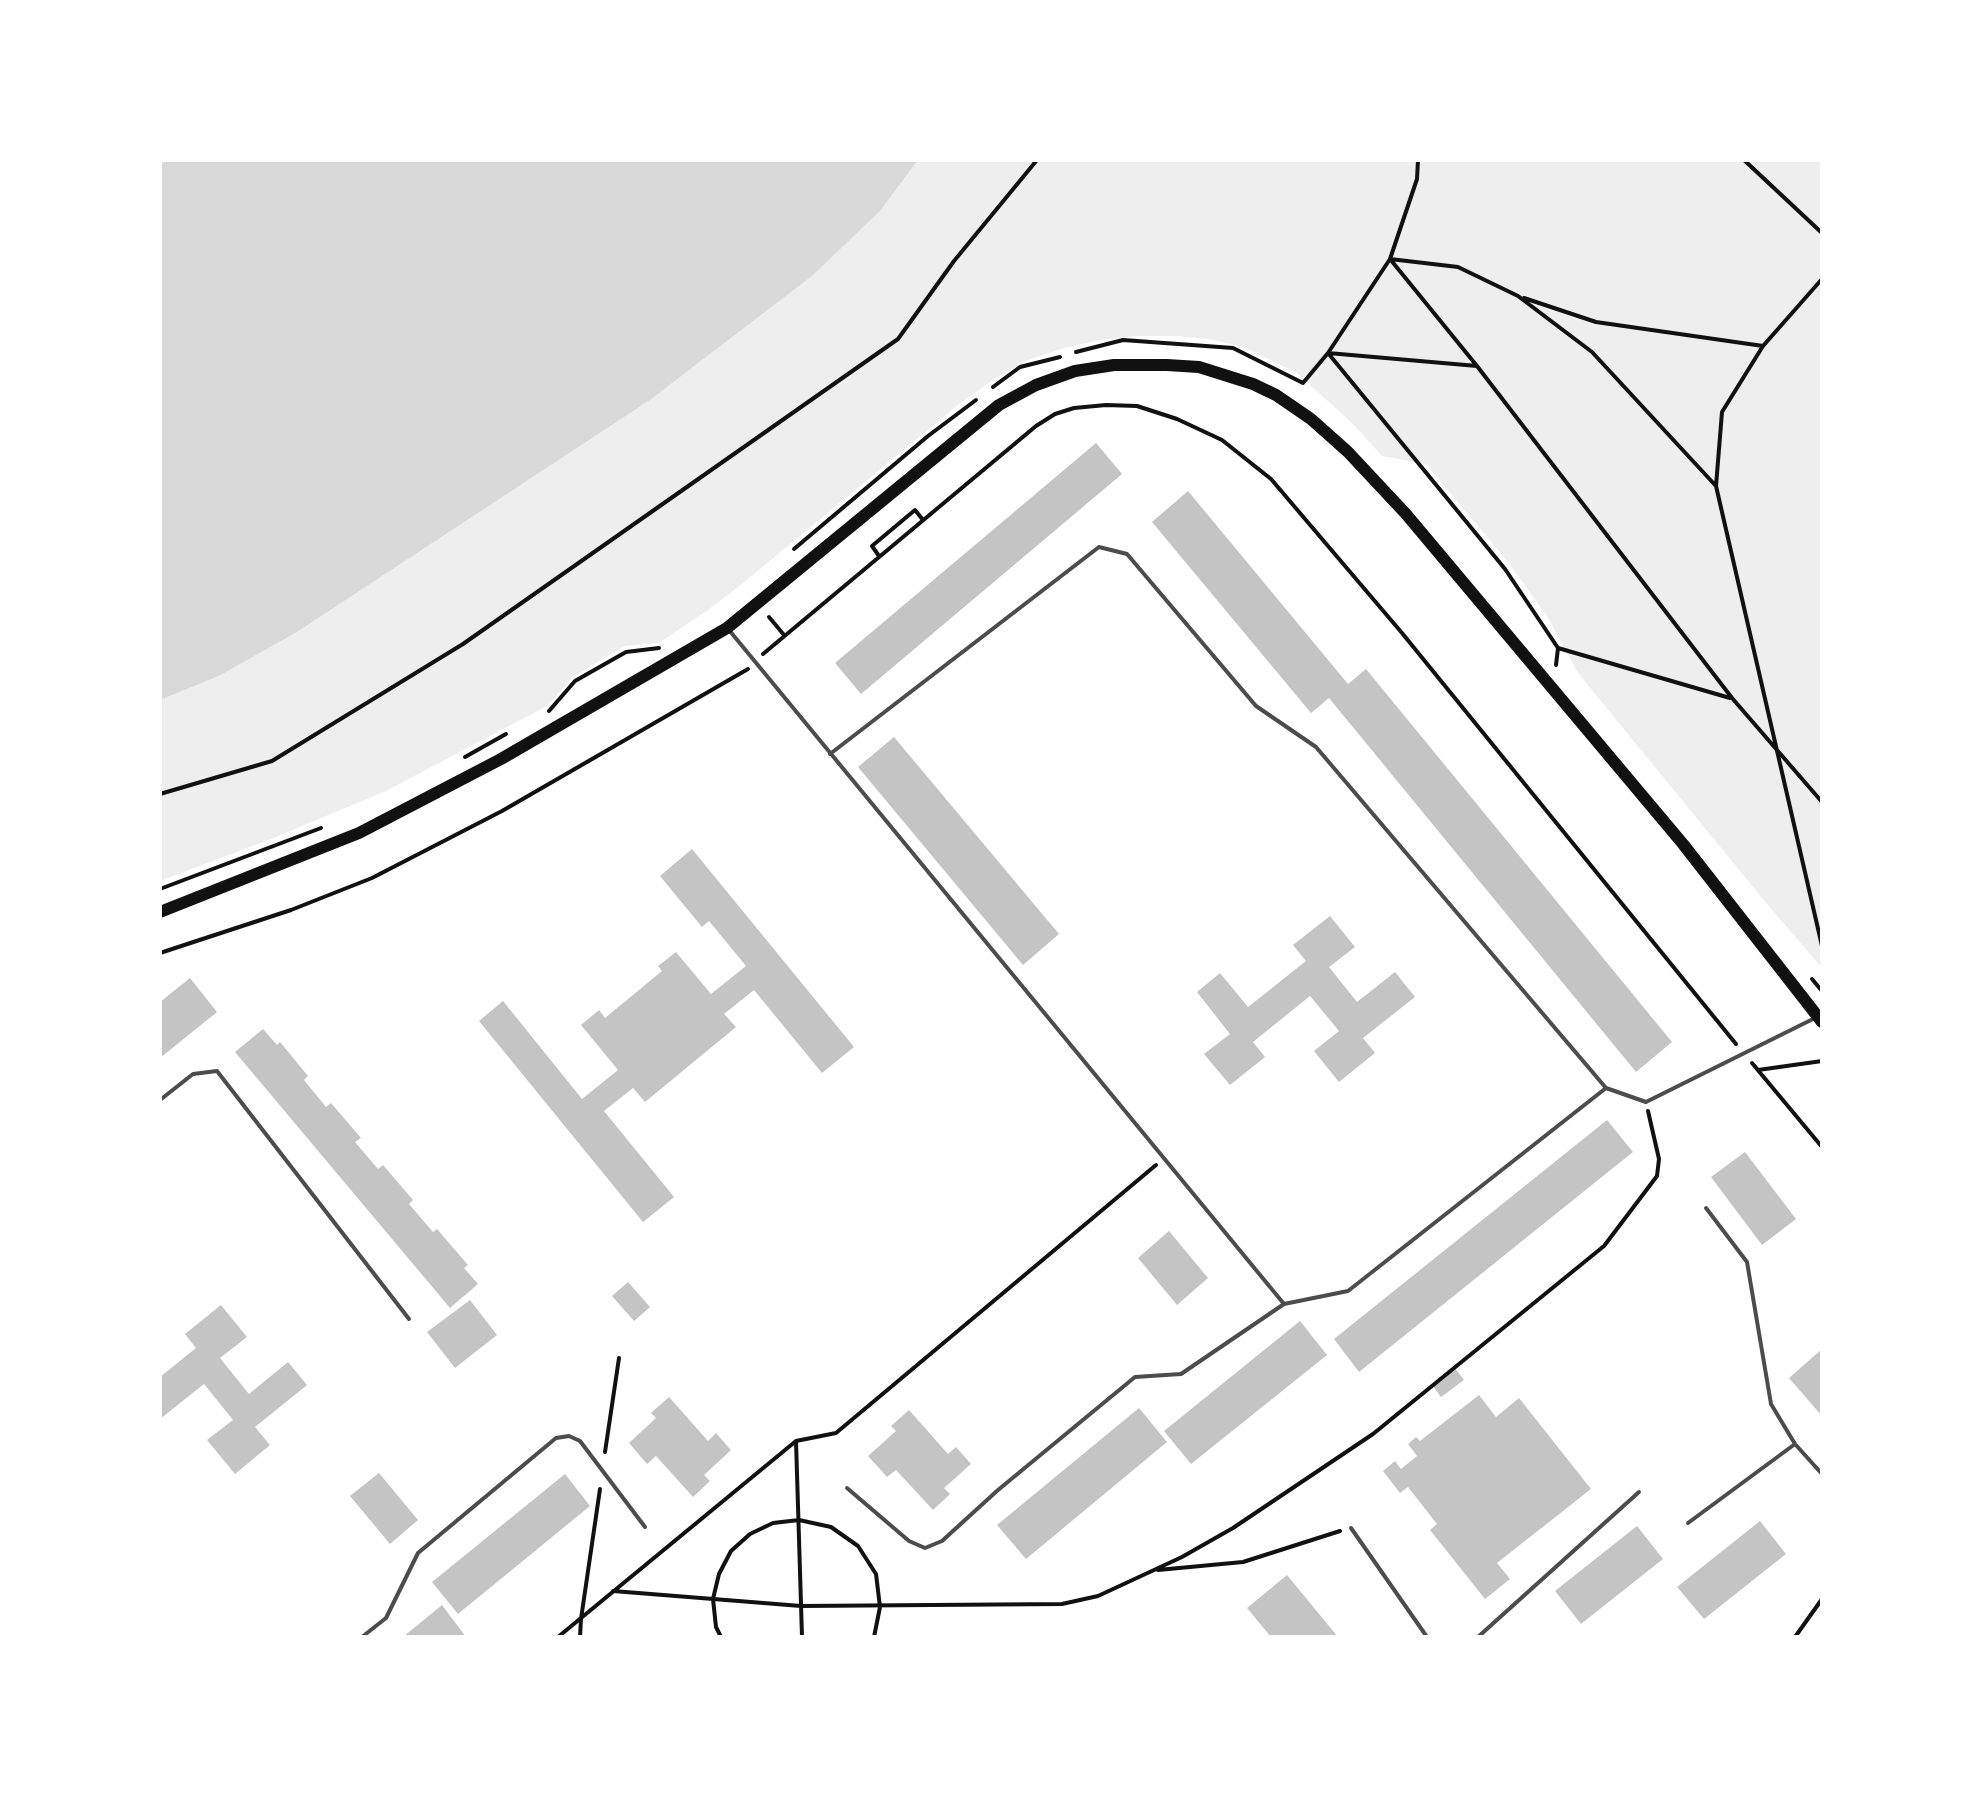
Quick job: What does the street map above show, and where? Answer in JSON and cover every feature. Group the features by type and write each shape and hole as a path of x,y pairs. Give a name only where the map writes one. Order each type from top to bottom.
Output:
{"main road":[{"path":"160,912 359,833 501,759 727,628 999,405 1036,385 1075,371 1114,365 1199,367 1228,374 1276,395 1311,419 1348,452 1406,514 1683,844 1820,1020"}],"lane":[{"path":"830,754 1099,547 1127,554 1256,706 1316,747 1606,1088 1646,1102 1820,1020"},
{"path":"727,628 1284,1304"},
{"path":"160,1100 193,1074 217,1071 409,1319"},
{"path":"847,1488 909,1541 925,1548 942,1541 998,1490 1135,1377 1181,1374 1284,1304 1348,1291 1606,1088"},
{"path":"1706,1208 1747,1262 1771,1404 1795,1444 1822,1474"},
{"path":"362,1637 386,1618 418,1553 556,1438 569,1436 580,1441 645,1527"},
{"path":"1688,1523 1795,1444"},
{"path":"1478,1637 1639,1492"},
{"path":"1351,1528 1427,1637"}],"path":[{"path":"160,794 272,761 408,678 463,644 898,339 954,261 1037,160"},
{"path":"794,549 928,436 1020,367 1123,340 1233,348 1303,383 1328,353 1390,259 1417,179 1418,160"},
{"path":"1744,160 1822,233"},
{"path":"1390,259 1458,267 1518,296 1596,322 1763,346"},
{"path":"1390,259 1477,366 1732,698 1822,802"},
{"path":"1822,279 1763,346 1722,412 1716,486 1822,946"},
{"path":"1518,296 1592,352 1716,486"},
{"path":"1328,353 1477,366"},
{"path":"1328,353 1505,569 1558,648 1732,698"},
{"path":"160,953 291,910 372,878 502,811 746,671 784,635 1036,426 1055,414 1074,408 1137,406 1177,419 1222,440 1271,479 1402,633 1822,1147"},
{"path":"879,556 872,546 915,510 923,520"},
{"path":"769,617 784,635"},
{"path":"536,718 550,711 575,681 626,652 660,648"},
{"path":"456,762 509,733"},
{"path":"160,889 333,823"},
{"path":"1758,1070 1822,1061"},
{"path":"1822,1089 1822,1138"},
{"path":"613,1591 801,1606 1062,1604 1098,1596 1182,1557 1233,1528 1373,1434 1604,1246 1657,1176 1659,1159 1646,1102"},
{"path":"558,1637 796,1441 836,1433 1164,1159"},
{"path":"580,1637 619,1358"},
{"path":"796,1441 802,1637"},
{"path":"721,1637 716,1627 713,1599 719,1574 731,1551 750,1534 773,1523 799,1520 831,1527 858,1546 876,1574 880,1607 874,1637"},
{"path":"1152,1571 1243,1562 1351,1528"},
{"path":"1795,1637 1822,1599"}],"shaded area":[{"path":"160,160 918,160 880,211 812,276 650,400 297,632 219,676 160,700"},
{"path":"918,160 1822,160 1822,968 1578,673 1547,616 1508,562 1426,464 1382,456 1353,424 1297,373 1243,347 1209,339 1175,336 1099,340 1028,360 959,404 742,584 659,643 624,646 573,677 547,706 386,791 160,881 160,700 219,676 297,632 650,400 812,276 880,211"}],"building":[{"path":"1096,443 1122,474 861,694 835,663"},
{"path":"1188,491 1348,684 1366,669 1672,1042 1636,1072 1329,698 1311,713 1152,522"},
{"path":"894,737 1059,934 1023,965 858,767"},
{"path":"692,849 854,1047 822,1073 754,990 724,1014 736,1027 645,1102 633,1088 604,1111 674,1197 643,1222 479,1021 503,1001 582,1099 618,1070 581,1025 599,1010 605,1018 662,971 658,966 676,952 711,994 746,966 709,921 702,927 660,876"},
{"path":"1330,916 1355,947 1329,967 1357,1002 1395,972 1415,997 1363,1038 1375,1053 1339,1082 1314,1051 1339,1031 1310,996 1253,1042 1265,1057 1230,1085 1204,1054 1230,1034 1197,992 1220,973 1248,1007 1306,961 1293,945"},
{"path":"190,978 217,1012 160,1058 160,1002"},
{"path":"263,1029 277,1045 280,1042 308,1076 304,1080 326,1107 331,1103 361,1138 355,1142 378,1169 383,1165 413,1200 409,1204 433,1232 437,1229 468,1265 464,1268 478,1284 450,1308 235,1052"},
{"path":"1607,1120 1633,1152 1359,1372 1334,1339"},
{"path":"1745,1152 1796,1219 1762,1245 1711,1177"},
{"path":"1169,1231 1208,1278 1177,1305 1138,1258"},
{"path":"628,1282 650,1307 634,1321 612,1296"},
{"path":"470,1300 497,1335 455,1368 427,1332"},
{"path":"221,1305 247,1337 220,1358 249,1394 288,1362 307,1385 255,1427 270,1445 235,1474 207,1440 233,1420 204,1384 160,1419 160,1377 196,1348 185,1334"},
{"path":"1300,1321 1327,1355 1191,1464 1164,1431"},
{"path":"1822,1349 1822,1416 1789,1378"},
{"path":"1454,1367 1464,1380 1441,1397 1432,1385"},
{"path":"1479,1395 1496,1417 1519,1398 1591,1489 1497,1563 1510,1579 1485,1599 1430,1530 1437,1524 1408,1487 1400,1493 1383,1471 1395,1461 1401,1469 1417,1456 1408,1444 1416,1437 1420,1441"},
{"path":"669,1397 708,1441 716,1433 731,1450 704,1475 710,1481 693,1497 656,1456 647,1464 629,1443 656,1418 651,1413"},
{"path":"1139,1408 1167,1442 1026,1559 997,1525"},
{"path":"909,1410 948,1454 956,1447 971,1464 944,1488 950,1494 933,1510 896,1470 887,1477 868,1456 896,1431 891,1426"},
{"path":"379,1473 418,1520 390,1544 350,1496"},
{"path":"565,1474 590,1506 458,1614 432,1582"},
{"path":"1760,1521 1786,1554 1704,1619 1677,1587"},
{"path":"1637,1526 1663,1559 1581,1624 1555,1591"},
{"path":"1287,1575 1338,1637 1271,1637 1247,1608"},
{"path":"442,1605 466,1637 403,1637"}]}
